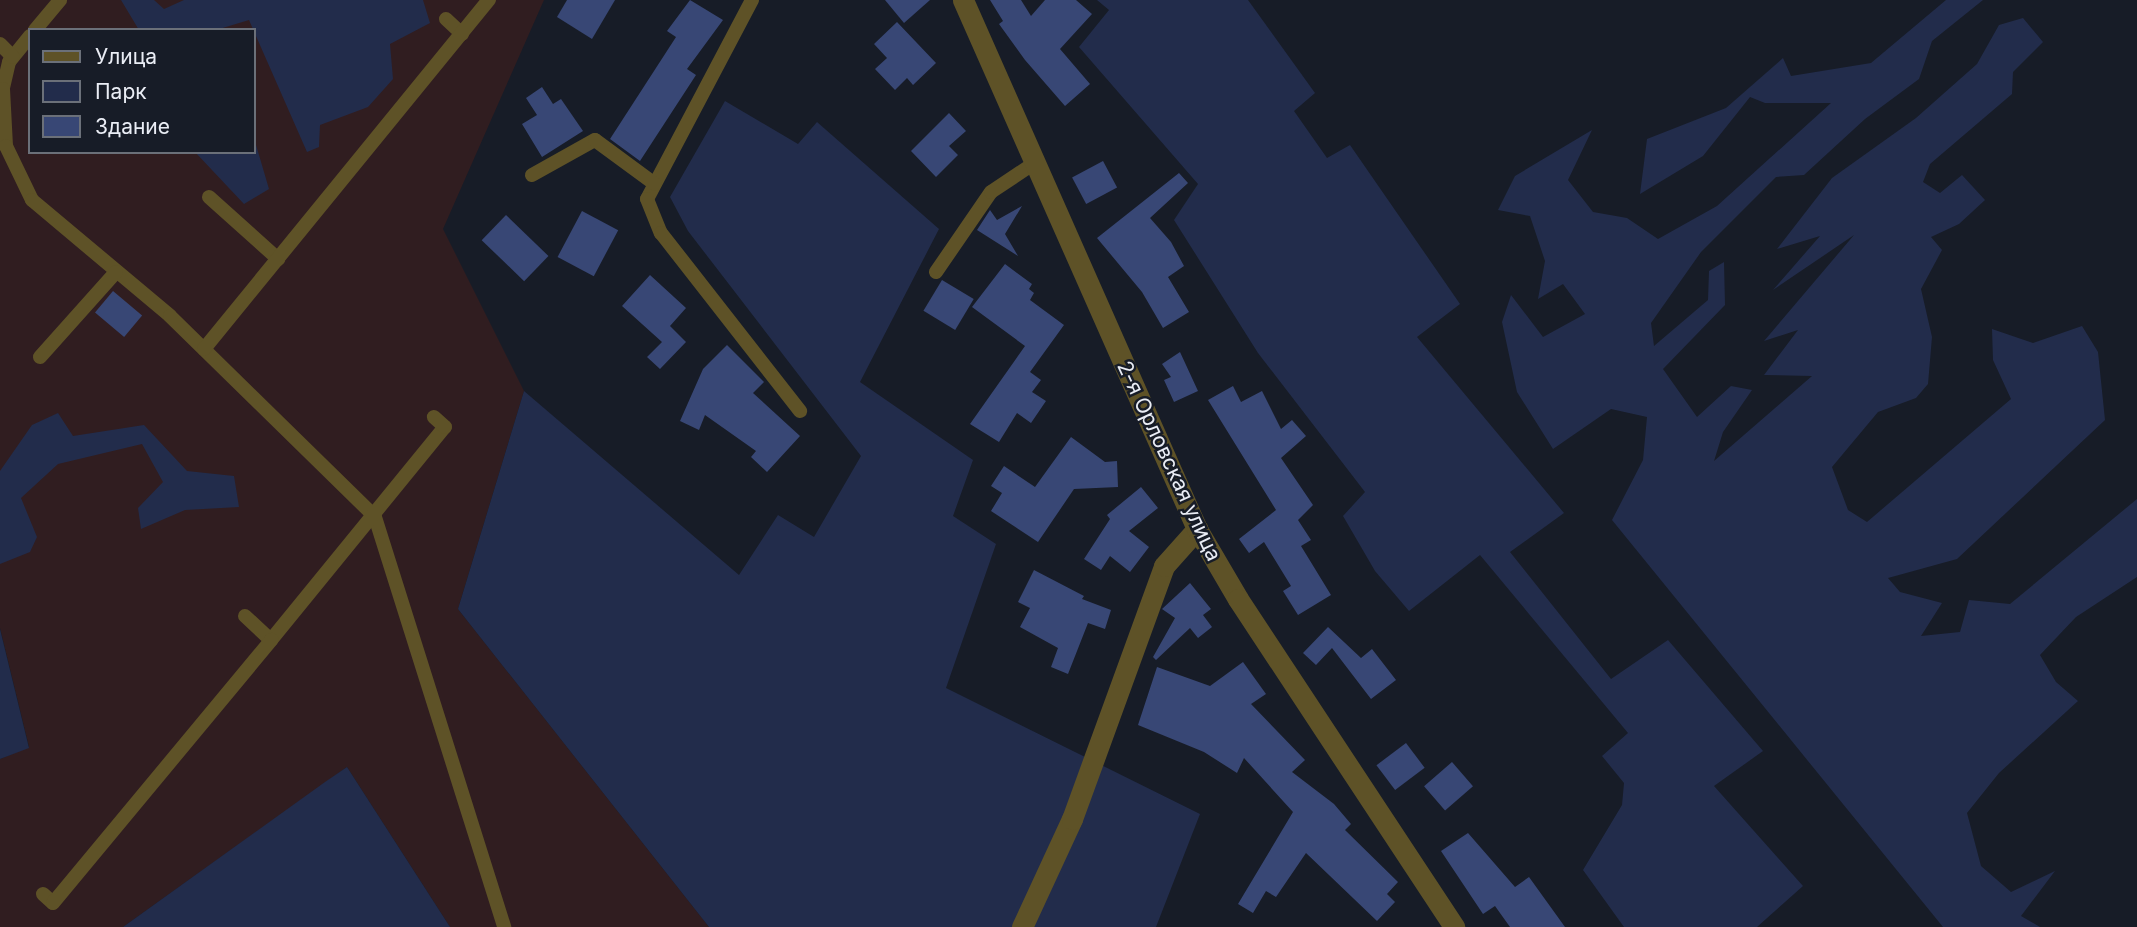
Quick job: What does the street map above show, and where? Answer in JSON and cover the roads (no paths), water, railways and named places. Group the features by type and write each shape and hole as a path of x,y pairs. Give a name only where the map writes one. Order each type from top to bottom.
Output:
{"street":[{"name":"2-я Орловская улица","path":"963,0 1033,164 1197,529 1245,610 1454,927"},
{"path":"1022,927 1072,819 1164,566 1197,529"}],"lane":[{"path":"37,28 60,0"},
{"path":"204,349 489,0"},
{"path":"752,0 647,199 661,233 800,411"},
{"path":"446,19 462,34"},
{"path":"28,38 13,57 3,89 6,146 15,171 51,220 116,272 204,349 375,517 504,927"},
{"path":"0,44 13,57"},
{"path":"532,175 594,140 656,184"},
{"path":"936,272 990,192 1033,164"},
{"path":"209,197 278,259"},
{"path":"40,357 116,272"},
{"path":"43,894 52,903 375,517 445,427 434,417"},
{"path":"244,617 271,640"}]}
